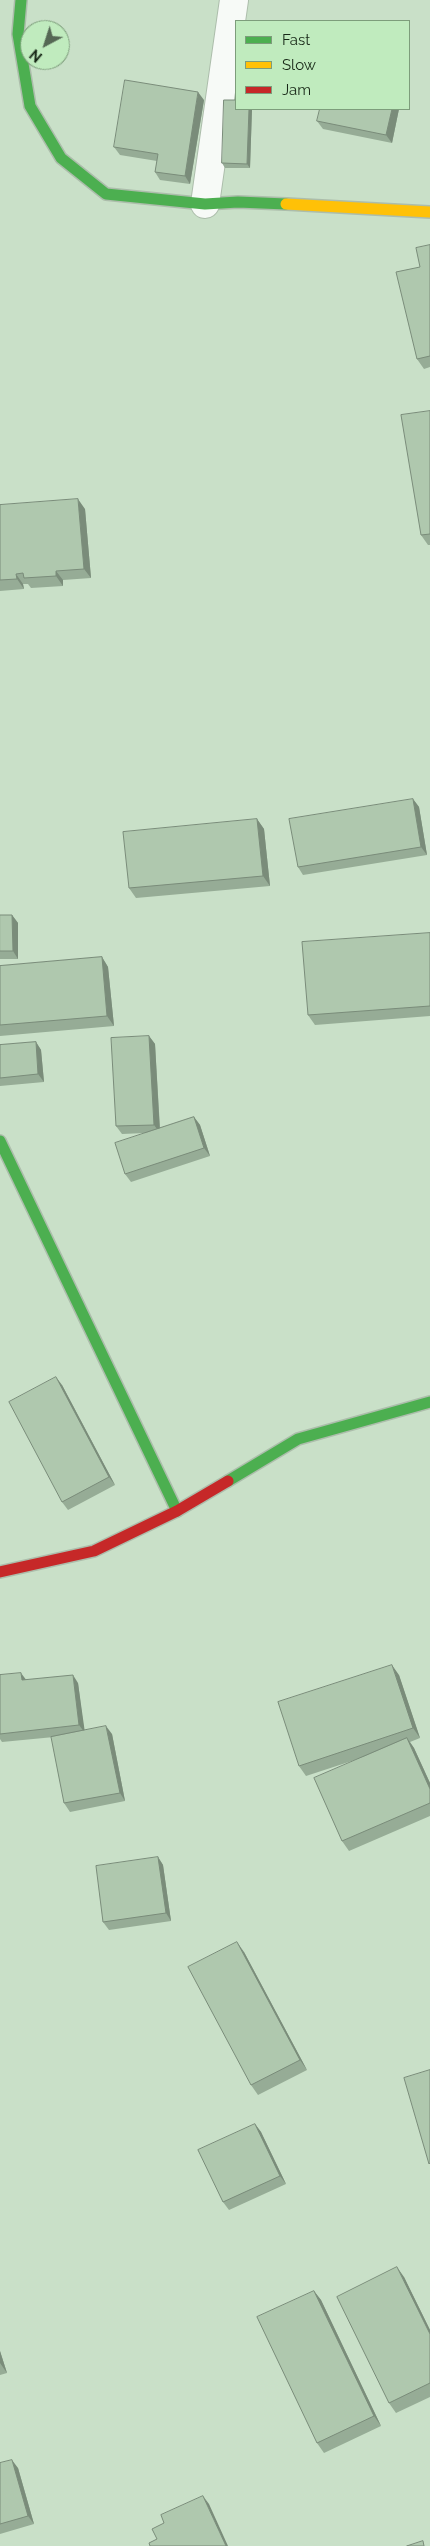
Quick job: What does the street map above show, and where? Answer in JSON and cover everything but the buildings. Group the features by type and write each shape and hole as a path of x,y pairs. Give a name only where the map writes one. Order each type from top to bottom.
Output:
{"street":[{"path":"20,0 18,34 30,106 61,158 106,194 205,204 238,202 430,212"},
{"path":"205,204 234,0"},
{"path":"0,1141 176,1512"},
{"path":"0,1572 94,1551 176,1512 298,1439 430,1402"}],"traffic: fast":[{"path":"21,0 18,34 30,106 61,158 106,194 205,204 238,202 286,204"},
{"path":"0,1141 177,1511"},
{"path":"228,1481 298,1439 430,1402"}],"traffic: slow":[{"path":"286,204 430,212"}],"traffic: jam":[{"path":"0,1572 94,1551 177,1511 228,1481"}]}
